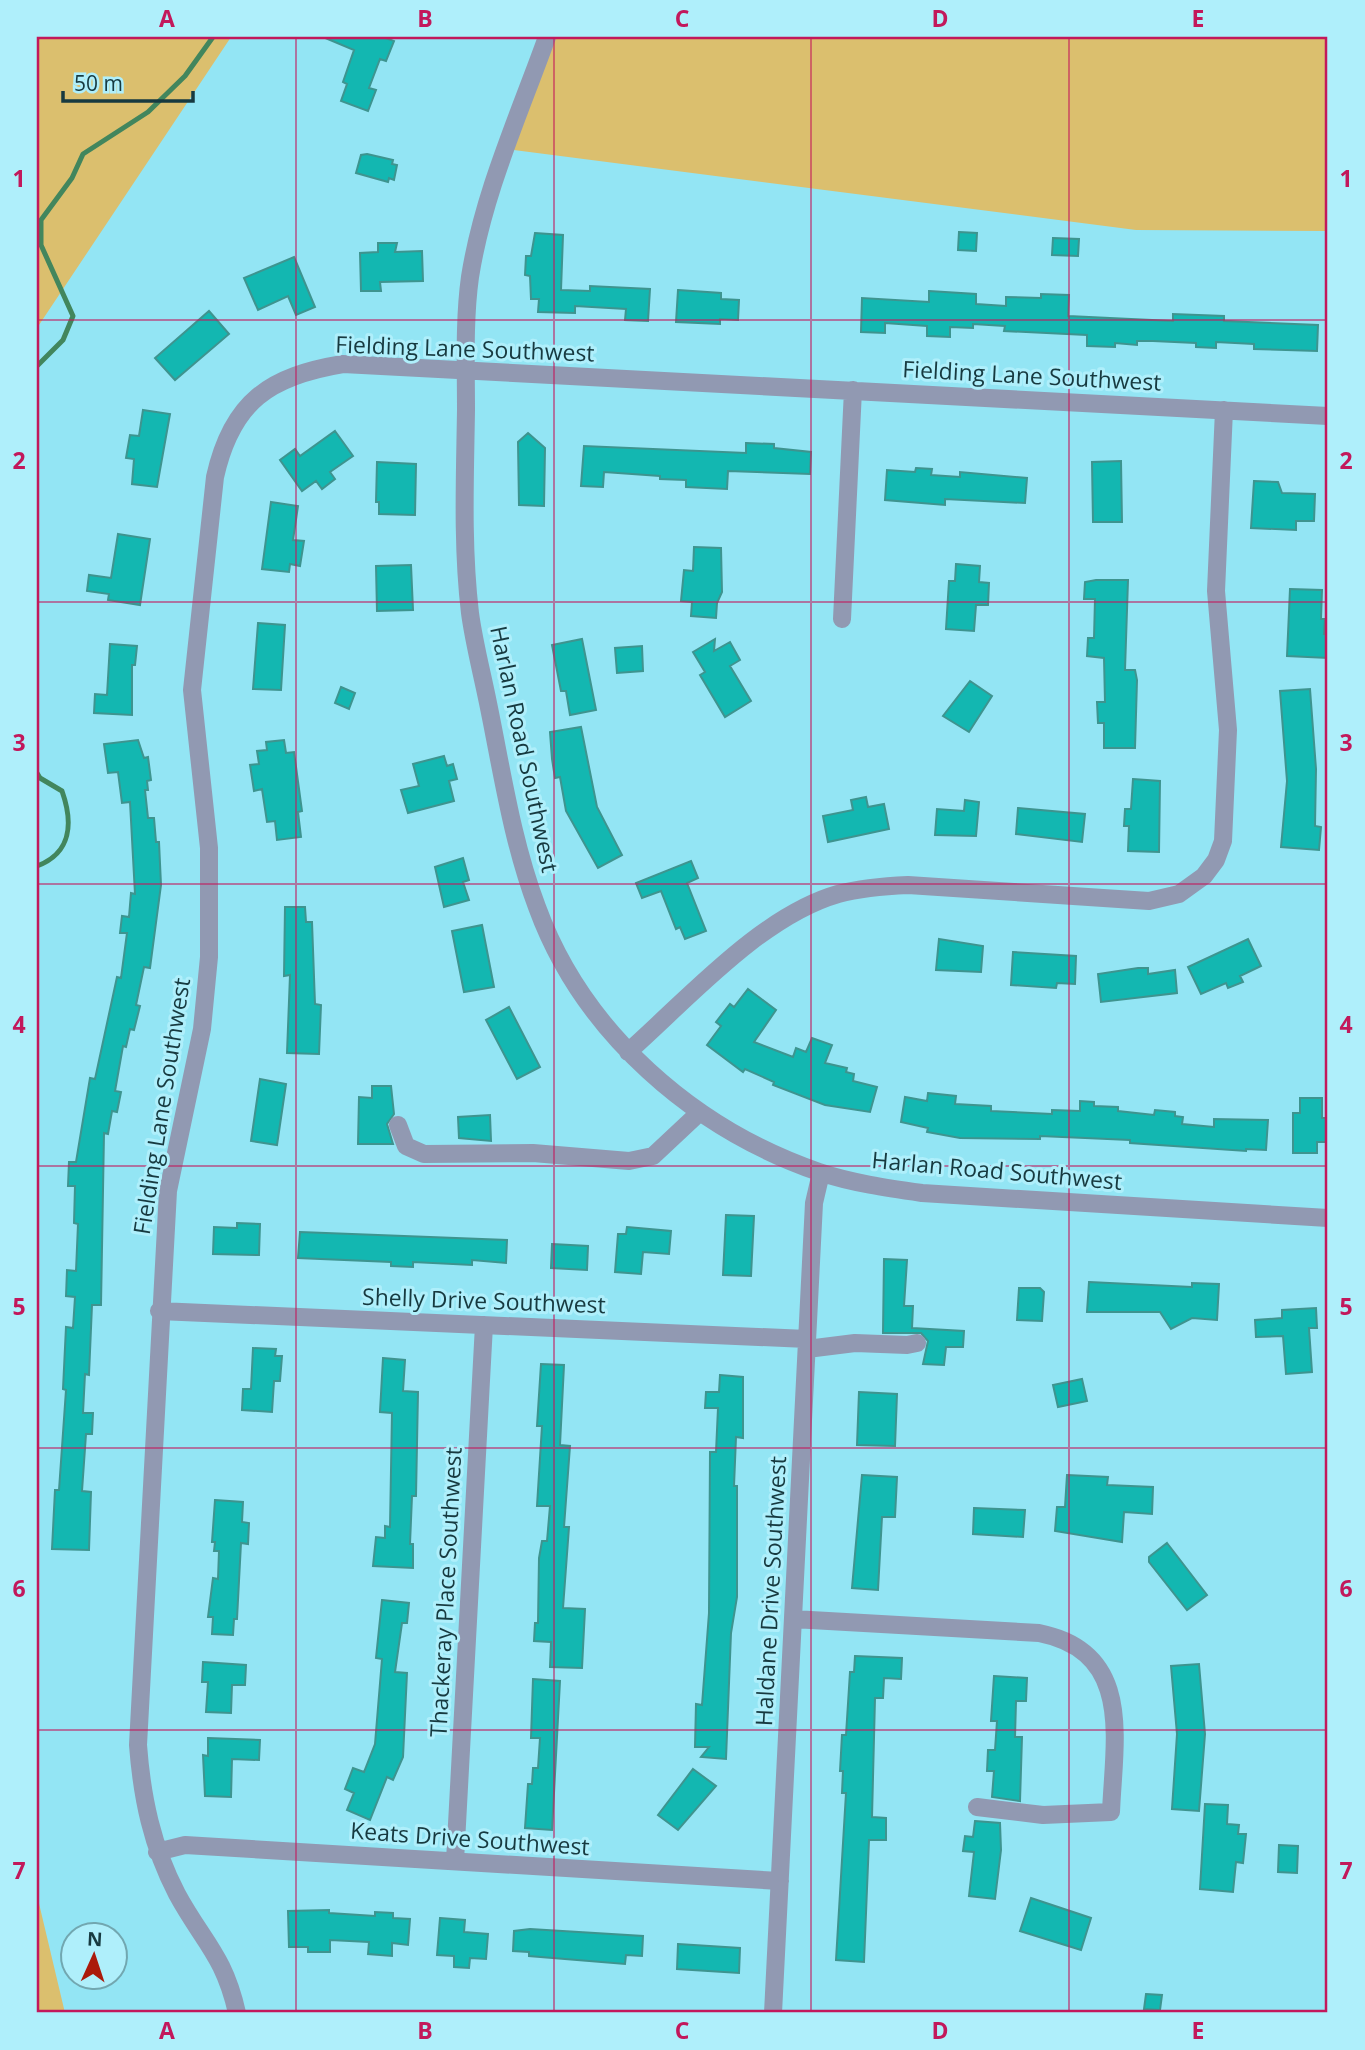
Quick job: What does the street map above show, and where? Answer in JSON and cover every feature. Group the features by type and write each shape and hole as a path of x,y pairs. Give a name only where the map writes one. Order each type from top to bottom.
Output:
{"street":[{"name":"Harlan Road Southwest","path":"547,37 489,194 470,278 466,370 465,552 470,615 518,850 537,910 561,959 590,1006 628,1052 671,1091 700,1112 763,1150 821,1173 867,1185 922,1193 1328,1218"},
{"name":"Fielding Lane Southwest","path":"237,2013 230,1979 215,1950 178,1896 157,1852 142,1799 138,1745 159,1311 168,1191 202,1029 209,957 209,848 192,690 220,455 233,426 253,401 274,384 302,371 343,364 1328,415"},
{"path":"842,619 853,390"},
{"path":"628,1052 764,932 800,909 837,894 872,887 908,885 1149,901 1179,894 1204,876 1216,860 1223,841 1228,764 1216,591 1224,410"},
{"path":"398,1125 406,1146 424,1154 533,1153 629,1161 653,1156 700,1112"},
{"name":"Haldane Drive Southwest","path":"773,2013 814,1203 821,1173"},
{"name":"Shelly Drive Southwest","path":"159,1311 484,1325 807,1344 917,1343"},
{"name":"Thackeray Place Southwest","path":"456,1861 484,1325"},
{"path":"793,1619 1039,1633 1075,1644 1099,1666 1113,1698 1115,1718 1111,1812 1043,1815 977,1807"},
{"name":"Keats Drive Southwest","path":"157,1852 185,1845 780,1881"}],"shaded area":[{"path":"37,37 231,37 37,328"},
{"path":"549,37 1328,37 1328,231 1136,230 506,149"},
{"path":"37,1895 65,2013 37,2013"}],"building":[{"path":"323,37 383,37 394,41 386,61 380,59 369,88 376,90 368,111 341,101 347,84 343,82 354,50"},
{"path":"361,155 393,160 392,164 397,165 394,180 389,178 388,182 356,173"},
{"path":"959,232 977,233 976,251 958,250"},
{"path":"535,233 563,235 561,290 590,291 590,286 650,289 648,321 625,320 626,309 575,306 575,313 538,312 539,299 531,299 530,276 525,275 526,256 531,256"},
{"path":"1053,238 1079,239 1078,256 1052,255"},
{"path":"378,243 397,243 395,252 422,251 423,281 380,282 381,291 361,291 360,253 378,252"},
{"path":"294,257 315,307 296,315 288,296 258,310 244,278"},
{"path":"678,290 721,293 721,299 739,300 738,320 720,319 720,324 676,322"},
{"path":"929,291 976,294 976,304 1006,306 1006,297 1041,298 1041,294 1069,295 1068,316 1173,321 1173,314 1224,316 1224,321 1318,325 1317,351 1254,349 1254,344 1216,342 1216,348 1196,347 1196,343 1153,341 1137,341 1137,345 1115,343 1115,347 1087,346 1087,335 1004,331 1005,326 973,324 973,328 950,327 950,337 927,336 927,326 885,323 885,333 861,332 862,298 929,302"},
{"path":"209,311 229,334 175,380 155,358"},
{"path":"143,410 170,414 157,487 132,484 134,459 126,458 130,435 139,436"},
{"path":"335,431 353,456 330,472 335,479 322,489 316,481 302,491 280,460 295,449 300,456"},
{"path":"528,433 545,448 544,506 519,505 518,442"},
{"path":"746,443 774,444 774,448 811,452 810,474 728,471 727,489 686,487 686,480 660,479 660,476 604,472 603,487 581,486 584,446 746,453"},
{"path":"1121,461 1122,522 1093,522 1092,462"},
{"path":"377,462 416,464 415,515 379,514 379,502 376,502"},
{"path":"916,468 932,469 931,475 960,477 960,472 1027,478 1025,503 945,499 945,505 885,500 887,470 915,472"},
{"path":"1254,481 1278,482 1282,493 1315,494 1314,521 1296,521 1296,530 1251,528"},
{"path":"271,502 298,506 293,540 304,541 300,566 290,564 289,572 262,569"},
{"path":"118,534 150,539 140,605 108,600 109,594 87,591 89,575 111,578"},
{"path":"694,547 721,548 722,592 717,603 716,618 691,616 692,602 681,601 684,570 693,571"},
{"path":"956,564 980,566 979,582 989,583 988,605 976,605 974,631 946,629 949,581 955,581"},
{"path":"411,565 413,610 377,611 376,566"},
{"path":"1128,580 1125,670 1135,670 1137,680 1135,748 1104,748 1104,723 1098,723 1097,702 1105,702 1104,658 1087,656 1088,638 1094,638 1095,599 1084,599 1085,582"},
{"path":"1290,589 1322,590 1321,619 1325,619 1324,634 1328,634 1328,658 1287,656"},
{"path":"258,623 285,625 281,690 253,689"},
{"path":"582,639 596,710 570,715 566,691 561,691 552,645"},
{"path":"715,639 714,651 730,642 740,660 730,666 751,701 725,717 700,675 705,672 693,652"},
{"path":"110,644 137,646 135,665 132,665 132,715 94,713 95,694 107,695"},
{"path":"642,646 643,671 617,673 615,648"},
{"path":"970,681 992,696 969,732 943,716"},
{"path":"341,687 355,693 349,709 335,703"},
{"path":"1310,689 1316,769 1315,826 1321,827 1319,850 1281,847 1287,781 1280,691"},
{"path":"581,727 597,807 622,855 598,868 566,811 560,777 555,778 552,759 550,732"},
{"path":"138,740 144,758 148,757 151,780 147,781 148,790 145,790 148,818 154,818 156,842 159,842 161,885 150,968 144,967 136,1005 140,1006 134,1030 130,1029 126,1047 123,1046 115,1091 121,1092 117,1112 112,1111 108,1134 104,1133 101,1305 92,1305 89,1375 85,1374 83,1413 93,1413 92,1434 86,1434 82,1491 91,1492 89,1550 52,1549 55,1490 59,1490 66,1390 63,1389 66,1327 73,1328 75,1297 66,1296 67,1270 76,1271 78,1224 74,1223 75,1186 68,1186 69,1162 76,1162 90,1078 95,1079 117,977 121,978 127,933 120,933 122,916 129,917 131,893 135,894 130,802 122,803 118,772 108,773 104,744"},
{"path":"284,740 286,753 294,752 302,811 298,812 301,837 277,840 275,821 267,822 262,789 254,791 250,765 259,764 257,751 267,750 266,742"},
{"path":"444,756 447,766 453,764 457,779 449,781 454,801 408,813 401,790 419,786 413,764"},
{"path":"1133,779 1160,781 1159,852 1128,851 1129,826 1124,826 1125,809 1131,809"},
{"path":"866,797 868,807 884,804 889,829 828,842 823,816 853,810 851,800"},
{"path":"965,800 979,802 976,836 935,835 937,809 964,811"},
{"path":"1018,808 1085,814 1082,842 1016,834"},
{"path":"463,858 469,880 463,882 469,900 444,907 435,867"},
{"path":"691,861 698,878 687,883 706,931 685,939 680,927 676,929 661,891 642,898 636,883"},
{"path":"285,907 305,907 306,922 312,922 315,1004 321,1005 319,1054 287,1053 290,975 284,976"},
{"path":"482,925 494,987 464,992 452,931"},
{"path":"939,939 983,946 981,972 936,970"},
{"path":"1248,939 1261,966 1240,976 1243,982 1228,988 1226,983 1201,994 1188,967"},
{"path":"1013,952 1076,956 1075,984 1057,983 1056,988 1011,985"},
{"path":"1148,968 1148,974 1175,970 1177,993 1101,1002 1098,974"},
{"path":"748,989 776,1010 754,1042 793,1057 796,1048 806,1052 812,1038 832,1045 825,1063 847,1068 846,1072 854,1074 853,1081 877,1087 870,1112 825,1105 773,1085 774,1082 745,1069 743,1072 707,1045 721,1026 716,1022 730,1004 734,1007"},
{"path":"509,1007 540,1067 517,1079 486,1020"},
{"path":"260,1079 286,1084 277,1145 251,1141"},
{"path":"372,1086 391,1086 394,1114 387,1124 393,1144 358,1144 359,1097 372,1098"},
{"path":"928,1093 956,1096 955,1104 991,1106 991,1111 1052,1114 1052,1110 1080,1111 1080,1101 1094,1102 1094,1106 1118,1107 1118,1111 1154,1115 1155,1110 1175,1112 1175,1116 1183,1117 1182,1124 1214,1127 1214,1119 1268,1120 1266,1150 1246,1151 1130,1143 1130,1140 1040,1136 1040,1139 960,1138 927,1132 928,1128 901,1122 905,1097 927,1101"},
{"path":"1300,1098 1322,1098 1322,1118 1328,1118 1328,1142 1317,1142 1317,1153 1293,1153 1293,1113 1300,1113"},
{"path":"490,1115 491,1141 459,1138 458,1117"},
{"path":"726,1215 754,1216 751,1276 723,1275"},
{"path":"237,1223 260,1224 259,1255 213,1254 214,1227 237,1228"},
{"path":"627,1227 671,1231 669,1254 643,1252 641,1274 615,1272 618,1234 626,1234"},
{"path":"300,1232 507,1240 506,1263 472,1260 472,1265 413,1262 413,1267 391,1266 391,1262 298,1258"},
{"path":"552,1244 588,1246 587,1270 551,1268"},
{"path":"884,1259 907,1260 904,1306 913,1306 912,1328 964,1331 963,1347 946,1347 944,1365 923,1364 928,1341 921,1333 883,1333"},
{"path":"1089,1282 1192,1287 1192,1283 1219,1284 1217,1320 1192,1318 1171,1329 1160,1312 1087,1312"},
{"path":"1019,1288 1040,1288 1044,1292 1042,1321 1017,1320"},
{"path":"1316,1308 1317,1328 1309,1328 1312,1372 1286,1374 1283,1336 1256,1337 1255,1320 1282,1318 1282,1310"},
{"path":"253,1348 276,1349 275,1356 282,1356 280,1381 274,1381 272,1412 242,1410 243,1389 251,1389"},
{"path":"383,1358 405,1360 403,1391 418,1392 416,1496 412,1496 410,1544 413,1544 413,1568 373,1566 376,1537 385,1538 385,1526 390,1527 392,1413 380,1412"},
{"path":"541,1364 564,1365 560,1445 570,1446 564,1527 569,1527 563,1608 585,1609 582,1668 550,1667 551,1642 534,1641 535,1623 538,1623 539,1558 542,1541 547,1541 550,1506 537,1506 542,1426 537,1426"},
{"path":"720,1375 743,1377 743,1438 736,1437 734,1486 737,1486 737,1597 731,1633 726,1759 701,1757 709,1747 695,1747 696,1704 702,1705 709,1613 710,1452 716,1452 718,1408 705,1408 706,1392 719,1392"},
{"path":"1082,1379 1087,1401 1058,1407 1053,1385"},
{"path":"859,1392 897,1394 895,1446 857,1445"},
{"path":"862,1475 897,1477 895,1517 882,1517 878,1590 852,1588"},
{"path":"1067,1475 1108,1477 1107,1485 1153,1487 1152,1514 1124,1512 1122,1542 1055,1531 1057,1507 1065,1507"},
{"path":"215,1500 243,1502 242,1522 249,1523 248,1544 241,1543 237,1619 234,1619 233,1635 212,1634 213,1617 208,1617 213,1578 218,1579 219,1551 214,1551 215,1542 212,1542"},
{"path":"974,1508 1025,1510 1023,1537 973,1534"},
{"path":"1167,1543 1207,1595 1187,1610 1149,1562 1149,1557"},
{"path":"382,1600 409,1603 407,1623 402,1623 395,1672 407,1673 403,1757 393,1780 387,1777 370,1820 347,1810 354,1793 345,1789 353,1768 364,1772 375,1744 382,1659 376,1658"},
{"path":"855,1656 902,1658 901,1679 884,1678 883,1698 875,1698 872,1817 886,1818 886,1840 869,1840 864,1962 836,1960 846,1793 842,1793 843,1771 840,1771 842,1735 846,1735 850,1672 854,1672"},
{"path":"203,1662 246,1665 245,1685 232,1685 231,1713 206,1712 208,1682 202,1682"},
{"path":"1199,1664 1205,1734 1199,1811 1172,1809 1177,1734 1171,1666"},
{"path":"994,1676 1027,1678 1026,1701 1016,1701 1015,1737 1022,1737 1020,1801 992,1797 994,1771 987,1771 988,1750 995,1750 997,1721 991,1721"},
{"path":"533,1679 560,1681 552,1830 525,1828 528,1784 532,1784 533,1768 538,1768 540,1738 531,1738"},
{"path":"208,1738 260,1740 259,1760 232,1759 231,1797 205,1796 203,1755 208,1756"},
{"path":"693,1769 716,1786 678,1830 658,1815"},
{"path":"1205,1804 1228,1805 1227,1824 1239,1825 1238,1834 1246,1834 1243,1863 1236,1862 1233,1892 1200,1889"},
{"path":"975,1821 1000,1823 1001,1850 995,1899 969,1896 974,1852 963,1851 965,1836 973,1837"},
{"path":"1279,1845 1298,1846 1297,1873 1278,1872"},
{"path":"1031,1898 1091,1918 1081,1950 1020,1931"},
{"path":"329,1910 329,1913 375,1916 375,1912 393,1913 393,1918 410,1919 408,1945 392,1943 392,1956 368,1954 369,1942 330,1940 330,1952 308,1952 308,1947 289,1947 288,1911"},
{"path":"440,1918 465,1920 464,1932 488,1934 486,1959 470,1958 469,1968 454,1967 454,1956 437,1955"},
{"path":"530,1929 643,1936 642,1956 626,1955 625,1964 529,1956 529,1952 513,1951 514,1931"},
{"path":"678,1944 740,1948 739,1973 677,1969"},
{"path":"1146,1994 1162,1995 1160,2010 1144,2009"}],"waterway":[{"path":"37,366 63,340 73,316 41,245 41,220 72,178 83,154 148,112 185,76 213,37"},
{"path":"37,773 40,778 62,791 68,814 67,835 63,845 49,860 37,866"}]}
